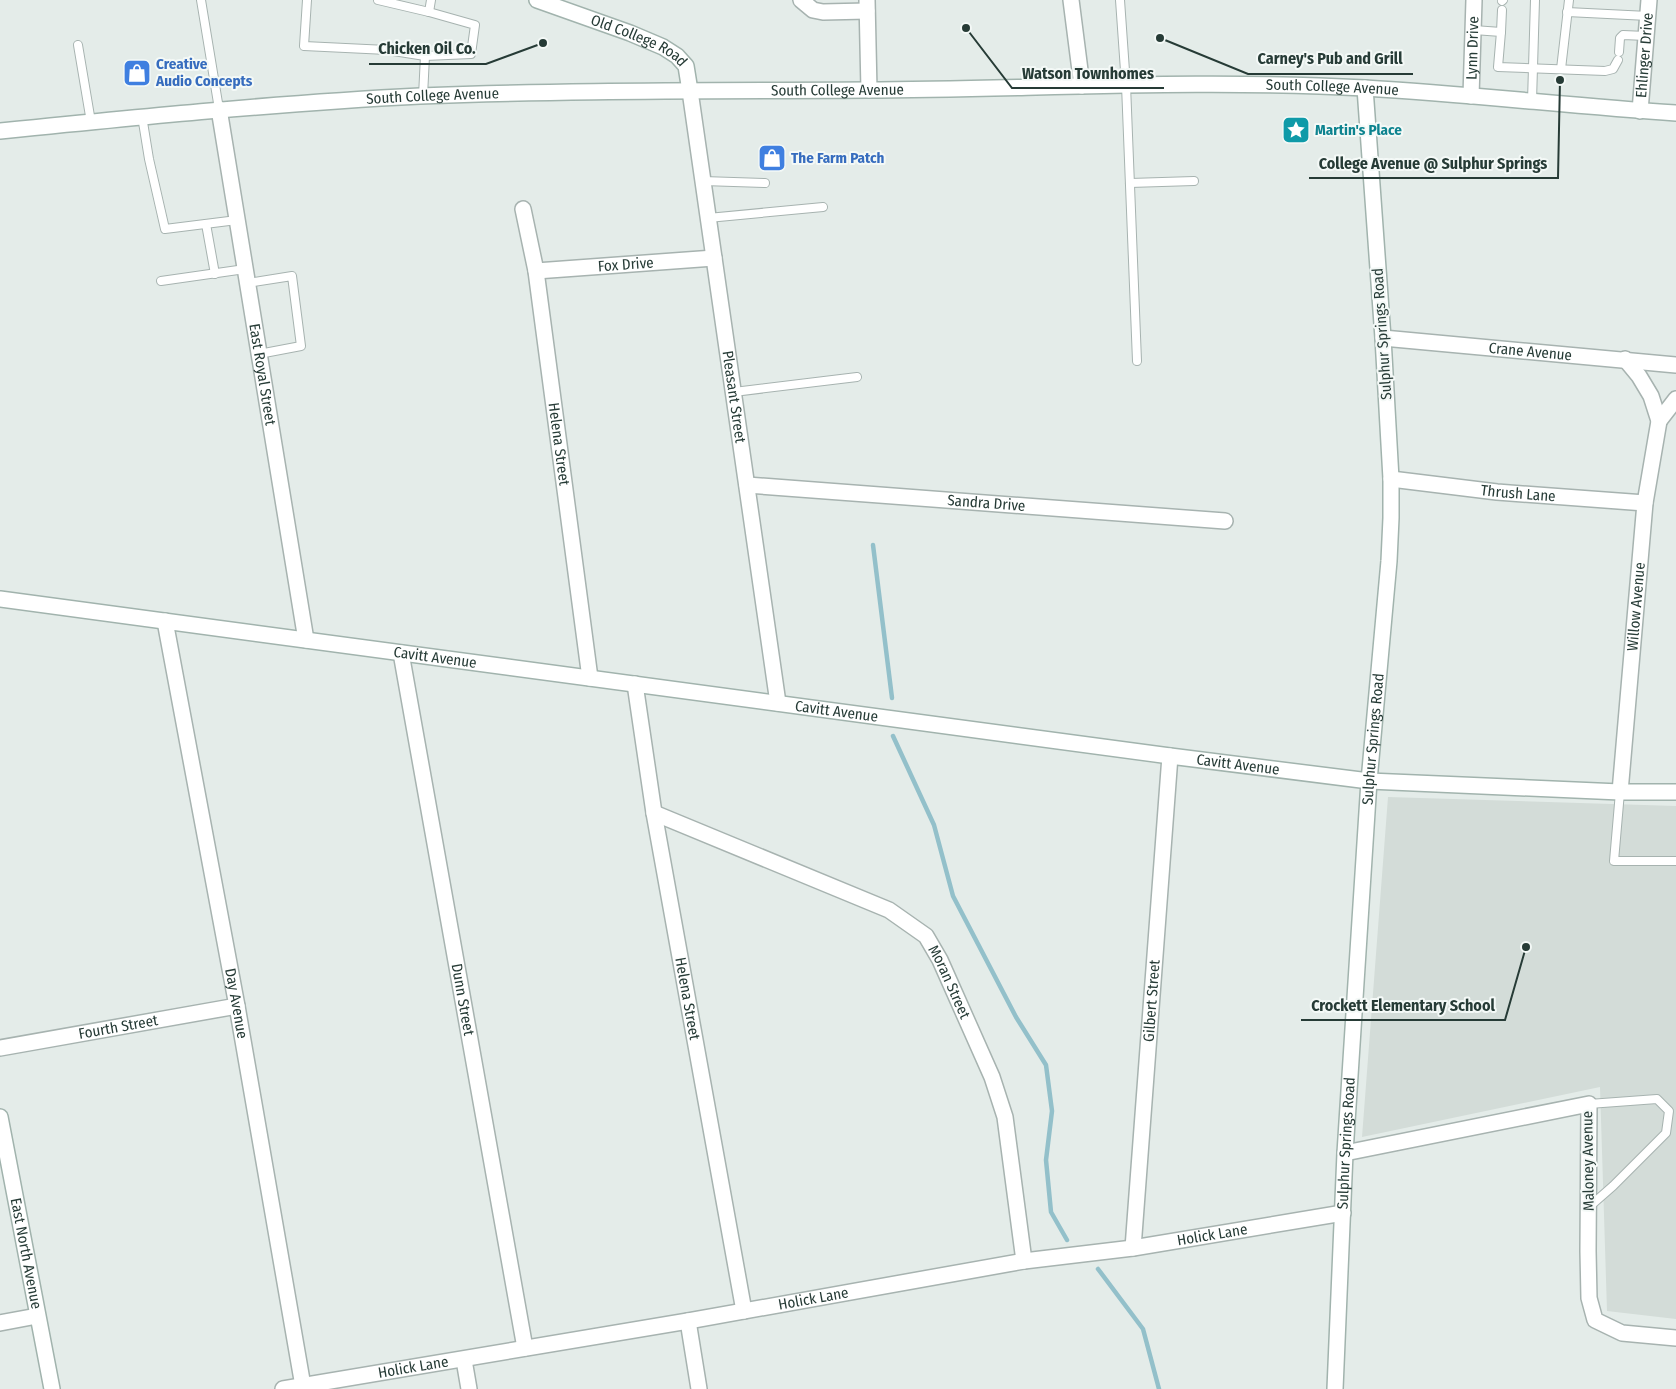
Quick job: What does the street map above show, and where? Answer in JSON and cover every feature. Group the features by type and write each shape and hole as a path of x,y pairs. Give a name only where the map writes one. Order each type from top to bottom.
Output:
{"street":[{"name":"Old College Road","path":"536,0 630,33 664,48 677,56 686,66 690,91"},
{"path":"802,0 813,10 823,12 867,6 869,90"},
{"path":"1072,0 1082,86"},
{"name":"Lynn Drive","path":"1471,96 1474,0"},
{"name":"Ehlinger Drive","path":"1640,111 1649,0"},
{"name":"South College Avenue","path":"0,131 219,109 423,96 1126,85 1276,85 1365,88 1676,113"},
{"name":"Sulphur Springs Road","path":"1335,1389 1345,1153 1369,781 1389,561 1391,479 1365,88"},
{"name":"Pleasant Street","path":"690,91 778,703"},
{"name":"East Royal Street","path":"219,109 306,640"},
{"name":"Helena Street","path":"523,210 536,271 590,678"},
{"name":"Fox Drive","path":"536,271 714,258"},
{"name":"Crane Avenue","path":"1383,338 1676,365"},
{"name":"Willow Avenue","path":"1620,792 1645,503 1659,421 1651,396 1639,376 1625,359"},
{"name":"Willow Avenue","path":"1659,421 1676,400"},
{"name":"Thrush Lane","path":"1391,479 1497,492 1645,503"},
{"name":"Sandra Drive","path":"747,485 1225,521"},
{"name":"Cavitt Avenue","path":"0,599 1369,781 1620,792 1676,792"},
{"name":"Day Avenue","path":"165,621 237,1006 303,1386"},
{"name":"Dunn Street","path":"401,652 525,1348"},
{"name":"Helena Street","path":"635,684 654,812 744,1311"},
{"name":"Gilbert Street","path":"1133,1248 1170,756"},
{"name":"Moran Street","path":"654,812 889,910 926,936 940,960 992,1077 1004,1117 1024,1261"},
{"name":"Fourth Street","path":"0,1048 237,1006"},
{"name":"Maloney Avenue","path":"1345,1153 1589,1104 1589,1298 1595,1320 1622,1333 1676,1338"},
{"name":"East North Avenue","path":"0,1117 52,1389"},
{"name":"Holick Lane","path":"282,1389 464,1360 1024,1261 1133,1248 1343,1214"},
{"path":"0,1322 37,1316"},
{"path":"688,1321 699,1389"},
{"path":"464,1360 469,1389"}],"lane":[{"path":"202,0 219,109"},
{"path":"308,0 304,46 387,50 424,56 471,54 475,25 378,0"},
{"path":"429,12 431,0"},
{"path":"1120,0 1126,85 1137,361"},
{"path":"1532,102 1535,0"},
{"path":"1561,69 1569,0"},
{"path":"1502,10 1498,68 1605,71 1613,69 1618,56 1620,38 1623,35 1646,36"},
{"path":"1567,12 1648,16"},
{"path":"1474,30 1501,32"},
{"path":"78,45 92,122"},
{"path":"423,96 424,56"},
{"path":"142,116 149,159 165,229 237,220"},
{"path":"703,181 766,182"},
{"path":"1130,183 1194,181"},
{"path":"708,218 823,207"},
{"path":"206,224 215,274"},
{"path":"161,282 215,274 292,276 301,346 259,354"},
{"path":"734,392 857,377"},
{"path":"1620,792 1614,861 1676,861"},
{"path":"1589,1104 1657,1098 1669,1111 1666,1133 1589,1207"}],"shaded area":[{"path":"1388,797 1676,806 1676,1319 1607,1311 1600,1087 1362,1137"}],"waterway":[{"path":"873,545 892,698"},
{"path":"893,736 934,825 953,896 1016,1017 1046,1065 1052,1111 1046,1160 1051,1212 1067,1240"},
{"path":"1098,1269 1143,1329 1159,1389"}],"place":[{"name":"Watson Townhomes","path":"966,28"},
{"name":"Carney's Pub and Grill","path":"1160,38"},
{"name":"Chicken Oil Co.","path":"543,43"},
{"name":"Creative Audio Concepts","path":"137,73"},
{"name":"College Avenue @ Sulphur Springs","path":"1560,80"},
{"name":"Martin's Place","path":"1296,130"},
{"name":"The Farm Patch","path":"772,158"},
{"name":"Crockett Elementary School","path":"1526,947"}]}
